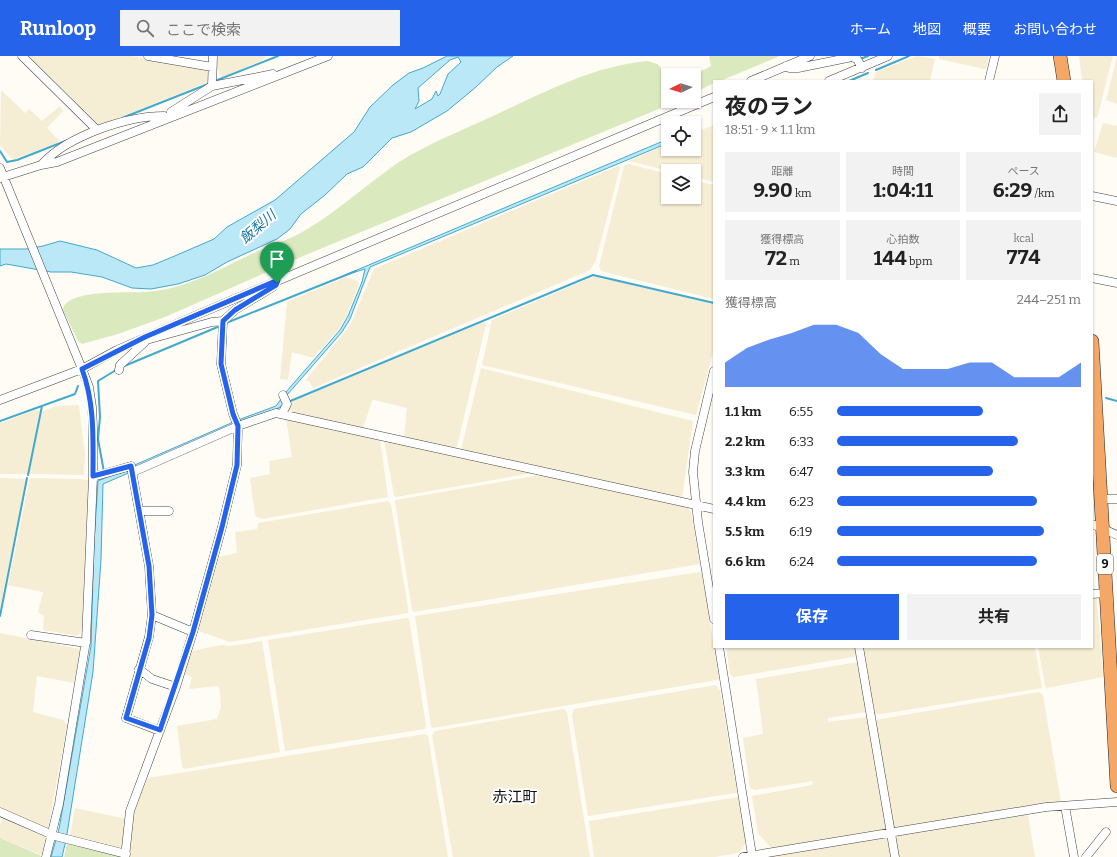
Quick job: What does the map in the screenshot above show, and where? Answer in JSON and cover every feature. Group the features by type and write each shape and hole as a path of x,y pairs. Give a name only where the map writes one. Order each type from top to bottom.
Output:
{"highway":[{"path":"1060,56 1064,80"},
{"name":"9","path":"1093,359 1101,499 1097,526 1107,593 1117,786"}],"street":[{"path":"22,56 97,130"},
{"path":"148,56 212,67"},
{"path":"212,86 213,56"},
{"path":"4,179 41,165 57,162 328,56"},
{"path":"753,80 810,56"},
{"path":"832,80 888,56"},
{"path":"989,80 995,56"},
{"path":"786,66 789,68 798,68 852,57 857,59 862,68"},
{"path":"169,117 172,112 212,86 272,74 279,75"},
{"path":"0,400 81,367 278,280 713,97"},
{"path":"41,165 78,139 97,130 116,123 163,116 169,117"},
{"path":"0,168 89,387 92,407 93,476 86,643 54,835 46,857"},
{"path":"1093,196 1117,201"},
{"path":"1093,278 1117,283"},
{"path":"119,369 124,361 146,338 212,322 223,321 235,310 276,285 278,280"},
{"path":"0,812 68,840 125,855 130,811 176,687 222,527 237,465 237,424 221,368 223,321"},
{"path":"713,375 693,462 693,484 696,505 710,568 713,606"},
{"path":"282,414 286,399"},
{"path":"132,470 237,424 271,414 282,414 713,509"},
{"path":"93,476 128,465 132,470 149,566 152,615 149,638 126,718 160,730"},
{"path":"1101,499 1117,499"},
{"path":"139,512 169,511"},
{"path":"1097,526 1117,535"},
{"path":"1093,594 1107,593"},
{"path":"152,615 193,632"},
{"path":"31,635 86,643"},
{"path":"718,648 752,856"},
{"path":"860,648 895,857"},
{"path":"139,669 152,679 176,687"},
{"path":"743,857 891,832 1065,806 1117,802"},
{"path":"1065,806 1074,857"},
{"path":"1086,857 1106,832"}],"shaded area":[{"path":"28,56 131,56 206,69 208,72 208,82 101,125 98,124"},
{"path":"216,56 264,56 263,60 221,78 219,71 216,70"},
{"path":"917,56 935,59 930,80 873,80 876,72"},
{"path":"939,56 989,56 986,69 984,69 939,59"},
{"path":"1079,56 1113,56 1097,118 1093,117 1093,80 1082,80"},
{"path":"1117,56 1117,104 1106,100"},
{"path":"1,90 25,113 29,109 42,121 60,106 63,111 47,128 59,140 57,143 14,159 11,158 0,145"},
{"path":"1103,123 1117,126 1117,158 1094,152"},
{"path":"713,125 713,182 701,179 701,164 661,164 661,169 629,161 661,147 661,156 701,156 701,130"},
{"path":"629,164 661,172 661,204 701,204 701,182 713,185 713,299 601,271 599,266 624,166"},
{"path":"618,166 620,167 596,260 590,270 313,388 309,381 305,381 351,324 374,269"},
{"path":"595,276 713,304 713,353 696,415 482,365 492,320"},
{"path":"346,277 358,281 359,284 347,315 339,329 313,358 292,352 288,380 280,379 287,302"},
{"path":"483,322 486,324 457,447 452,448 404,438 407,408 374,400 372,401 363,428 288,411 291,402"},
{"path":"481,368 693,421 682,498 680,499 461,450"},
{"path":"57,406 79,406 85,454 84,475 29,474 42,411"},
{"path":"35,410 40,411 28,474 0,474 0,423"},
{"path":"286,419 380,439 388,497 262,519 257,517 255,515 250,478 270,474 269,461 292,457"},
{"path":"384,440 532,473 396,497 394,495"},
{"path":"540,475 548,475 686,506 691,512 700,564 414,612 412,610 395,502 396,500"},
{"path":"0,478 26,479 0,609"},
{"path":"30,478 80,479 87,480 89,482 82,630 78,636 43,630 44,616 38,612 43,592 8,585"},
{"path":"388,501 391,504 408,613 230,642 199,631 198,624 218,557 237,553 235,532 257,529 258,523"},
{"path":"700,572 702,574 719,678 717,680 433,728 431,727 415,616"},
{"path":"1093,598 1097,599 1103,677 1047,688 1045,686 1038,648 1093,648"},
{"path":"407,618 409,619 426,725 425,729 285,751 268,640"},
{"path":"0,633 80,649 74,683 37,676 33,712 63,720 67,725 48,829 0,809"},
{"path":"262,641 280,752 184,769 182,767 177,726 217,719 221,707 220,691 218,686 189,689 192,677 184,674 191,651 221,645 230,646"},
{"path":"726,648 857,648 859,656 734,677 730,674"},
{"path":"863,648 1035,648 1042,688 875,715"},
{"path":"858,662 867,712 828,718 828,722 867,717 886,829 771,848 758,833 752,796 812,785 813,781 755,790 750,788 743,738 763,734 756,679"},
{"path":"716,685 720,690 737,792 588,816 572,715 574,709"},
{"path":"1039,692 1043,695 1061,802 1045,803 894,828 875,720"},
{"path":"564,709 567,713 590,857 453,857 432,735 435,731"},
{"path":"425,734 428,736 448,857 128,857 135,807 148,778"},
{"path":"738,797 746,841 742,850 737,853 715,857 594,857 589,821"},
{"path":"75,808 126,819 123,850 70,836"},
{"path":"1025,814 1028,816 1035,857 898,857 895,839 898,835"},
{"path":"3,818 46,835 42,855 0,838 0,825"},
{"path":"886,838 889,839 892,857 769,857"}],"green space":[{"path":"709,56 780,56 722,80 713,80 713,84 701,90 701,71 711,66"},
{"path":"648,61 657,64 661,68 661,108 308,254 165,317 118,334 82,344 78,341 63,310 66,303 74,298 85,295 159,290 202,278 304,231 329,215 387,170 410,155 433,143 568,82 607,68"},
{"path":"0,838 40,855 41,857 0,857"},
{"path":"70,843 123,857 64,857 67,844"}],"water":[{"name":"飯梨川","path":"447,56 513,56 497,67 447,111 411,132 392,138 363,167 347,174 325,195 301,214 290,229 277,239 227,262 205,275 178,284 151,289 132,288 102,277 71,272 51,272 6,264 0,266 0,249 26,249 60,241 97,250 136,268 153,265 214,239 227,227 275,200 354,132 370,107 393,85 409,73","holes":["458,57 461,62 448,74 440,94 438,96 436,91 432,99 415,109 419,101 418,88 450,60"]},
{"path":"661,142 661,146 370,267 350,319 342,332 287,395 284,399 285,404 277,409 103,484 101,560 93,672 66,840 62,857 51,857 59,829 91,646 94,543 98,481 238,420 276,406 286,392 340,330 348,316 362,282 365,269 345,275"}],"waterway":[{"path":"215,81 278,56"},
{"path":"860,59 868,56"},
{"path":"876,70 909,56"},
{"path":"851,80 868,73"},
{"path":"122,118 208,84"},
{"path":"0,151 7,162 17,160 68,140"},
{"path":"226,323 356,271"},
{"path":"288,402 593,275 713,303"},
{"path":"122,367 220,326"},
{"path":"104,472 98,439 100,417 98,381 116,370"},
{"path":"0,421 75,394 78,386"},
{"path":"1106,398 1117,401"},
{"path":"28,475 42,406"},
{"path":"0,616 27,478"}],"district":[{"name":"赤江町","path":"515,797"}],"route":[{"path":"278,280 277,283 235,310 223,321 221,368 233,414 238,426 237,465 210,575 176,687 160,730 126,718 152,625 149,566 131,466 128,465 103,475 93,476 92,407 89,387 82,369 145,337 278,280"}]}
